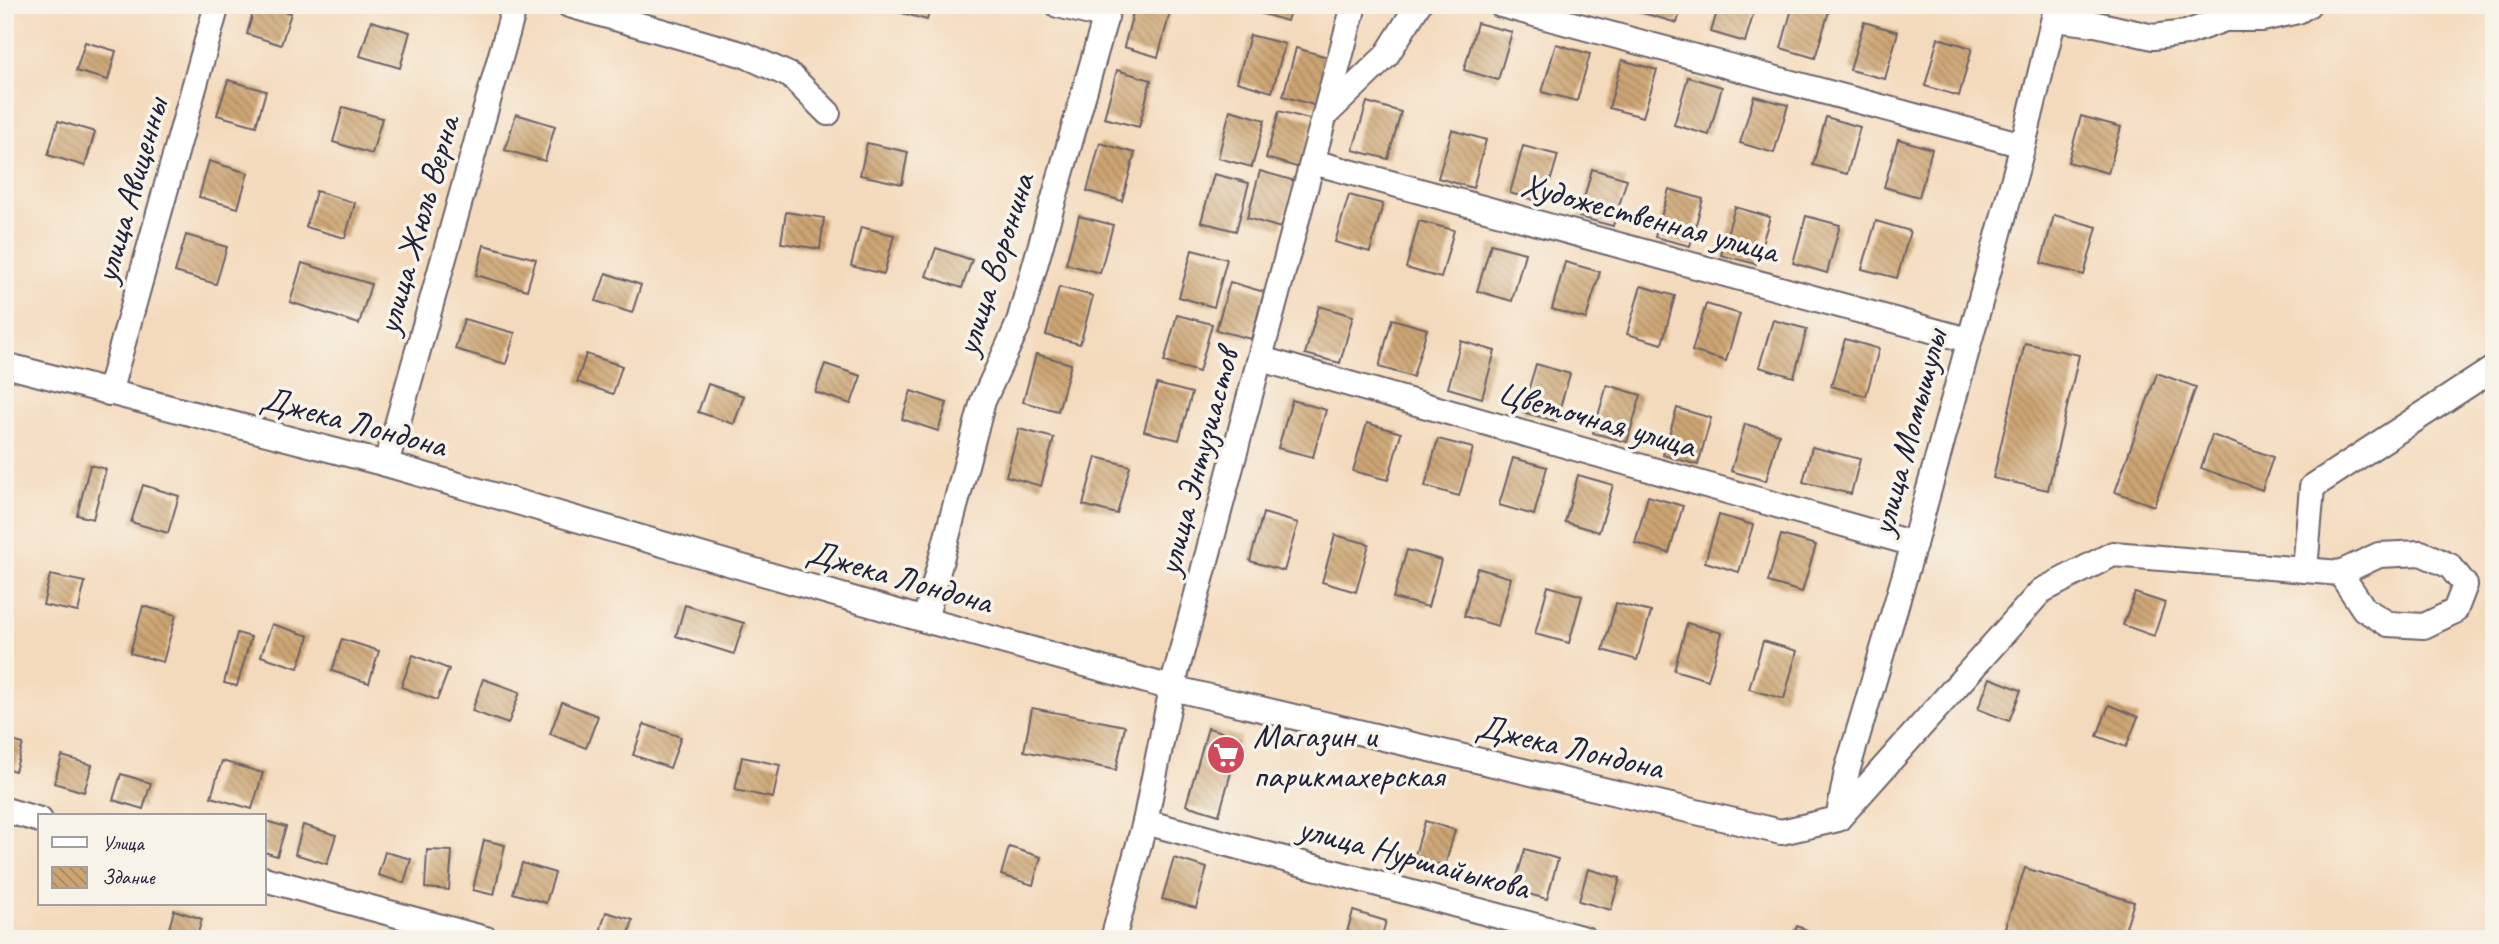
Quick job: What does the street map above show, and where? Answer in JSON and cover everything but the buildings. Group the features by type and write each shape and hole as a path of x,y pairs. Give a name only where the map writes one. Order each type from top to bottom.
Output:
{"street":[{"name":"улица Авиценны","path":"109,393 217,5"},
{"name":"улица Жюль Верна","path":"386,464 515,5"},
{"path":"569,5 745,55 791,76 828,113"},
{"name":"улица Воронина","path":"925,620 983,401 1018,325 1107,11 1058,5"},
{"name":"улица Энтузиастов","path":"1113,939 1145,822 1172,688 1354,5"},
{"path":"1325,114 1386,56 1418,5"},
{"path":"1501,5 2023,145"},
{"path":"2055,12 2153,37 2186,33 2225,19 2262,19 2298,11 2308,5"},
{"name":"улица Момышулы","path":"1839,819 1847,771 1914,544 2023,145 2055,12"},
{"name":"Художественная улица","path":"1313,162 1968,340"},
{"name":"Цветочная улица","path":"1261,359 1914,544"},
{"name":"Джека Лондона","path":"5,365 386,464 925,620 1172,688 1781,832 1839,819"},
{"path":"2305,570 2312,487 2494,368"},
{"path":"1839,819 2041,591 2113,554 2340,573 2379,555 2421,553 2450,566 2465,585 2455,611 2424,626 2388,624 2364,609 2340,573"},
{"path":"5,810 38,819"},
{"name":"улица Нуршайыкова","path":"1145,822 1585,939"},
{"path":"266,880 486,939"}],"place":[{"name":"Магазин и парикмахерская","path":"1226,755"}]}
